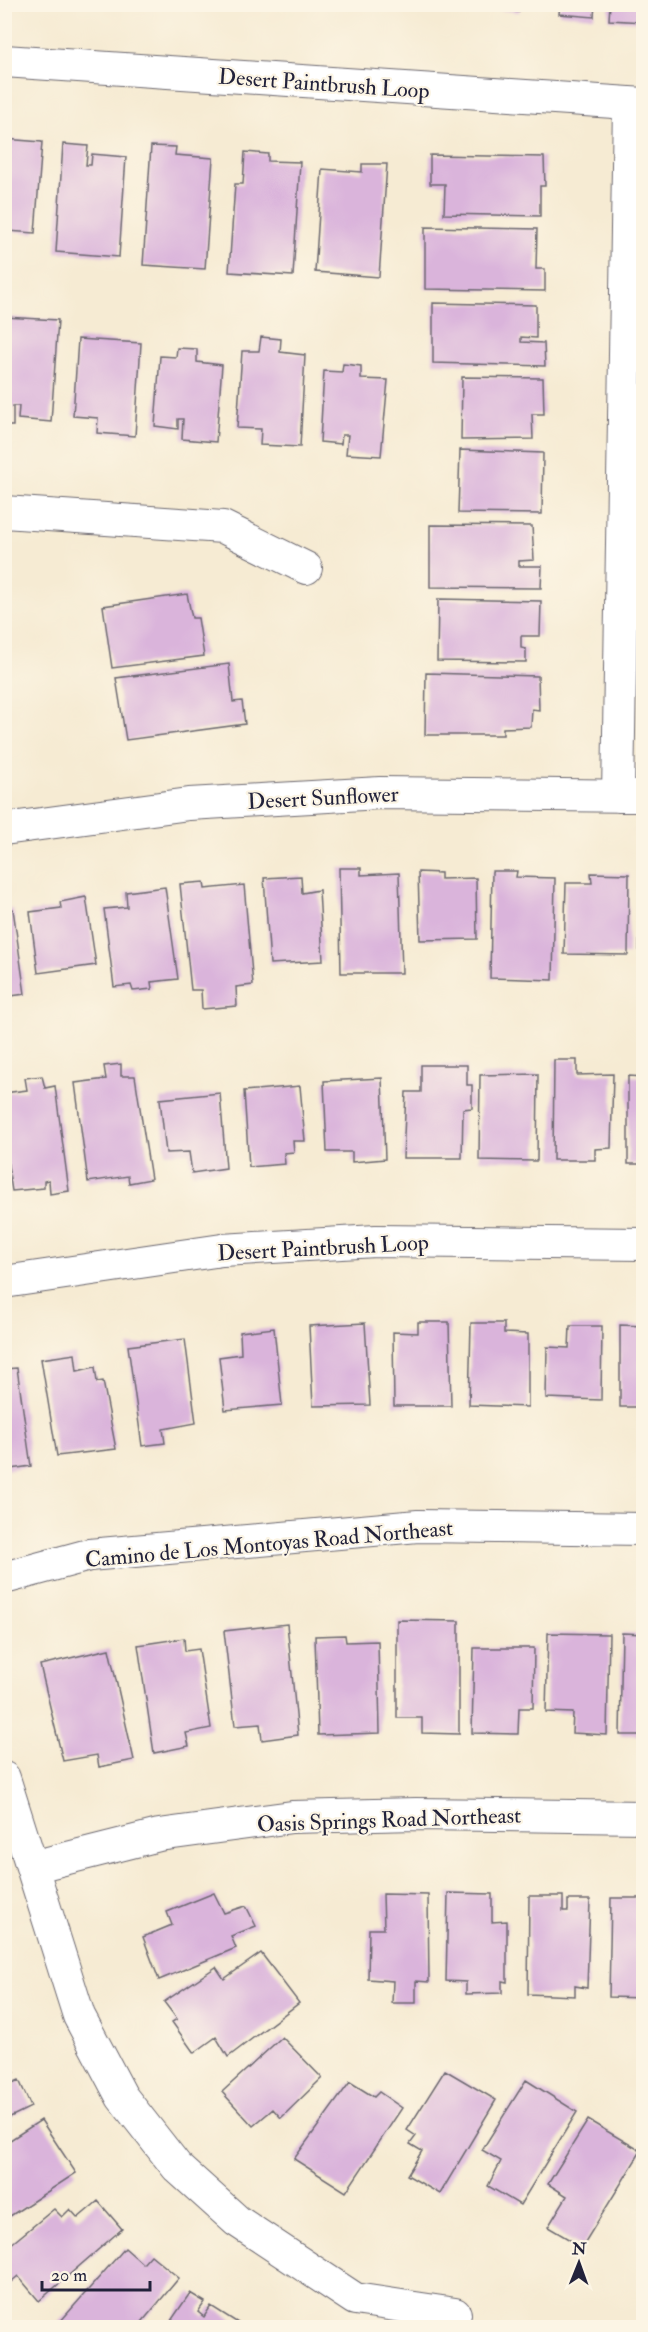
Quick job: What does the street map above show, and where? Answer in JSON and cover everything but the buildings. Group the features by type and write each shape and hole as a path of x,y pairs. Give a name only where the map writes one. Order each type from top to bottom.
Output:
{"street":[{"name":"Desert Paintbrush Loop","path":"4,61 636,104"},
{"path":"631,796 636,104"},
{"path":"4,512 223,527 306,568"},
{"name":"Desert Sunflower","path":"4,829 189,804 380,793 631,796"},
{"name":"Desert Paintbrush Loop","path":"4,1282 234,1249 376,1241 644,1244"},
{"name":"Camino de Los Montoyas Road Northeast","path":"4,1578 89,1555 406,1527 644,1529"},
{"path":"4,1778 79,2016 122,2097 177,2167 237,2221 355,2299 455,2314"},
{"name":"Oasis Springs Road Northeast","path":"32,1867 159,1835 292,1817 416,1814 644,1817"}]}
